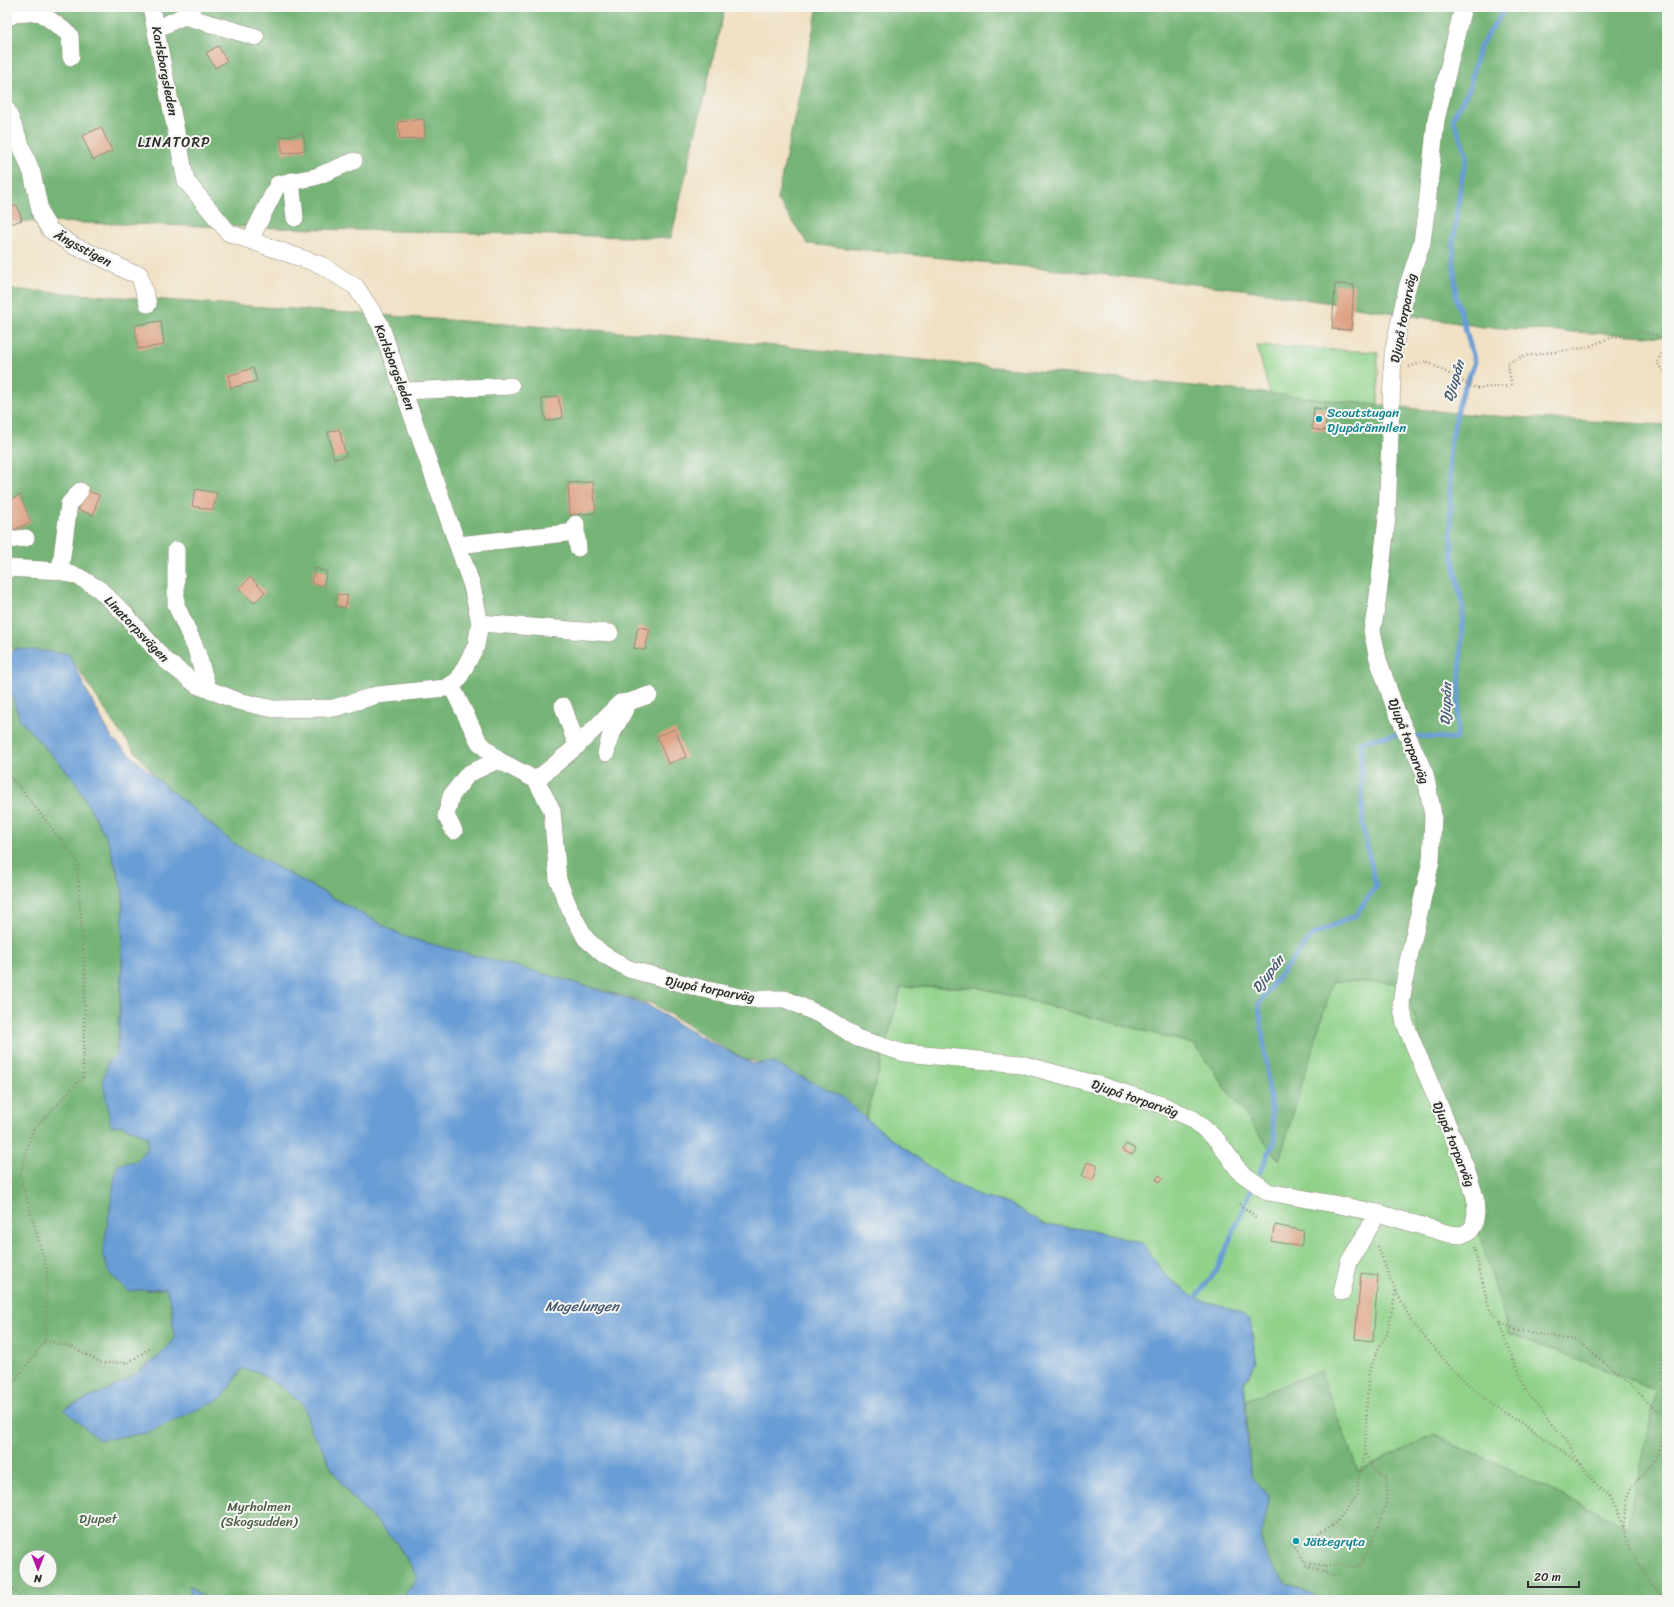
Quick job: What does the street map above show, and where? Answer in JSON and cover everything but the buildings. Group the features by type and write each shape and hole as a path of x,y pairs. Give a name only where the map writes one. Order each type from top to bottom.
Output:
{"street":[{"name":"Karlsborgsleden","path":"152,7 186,181 229,233 321,265 356,287 380,324 472,586 480,623 476,646 466,668 458,680 451,684"},
{"name":"Djupå torparväg","path":"536,780 552,810 558,880 570,910 586,938 603,954 629,969 703,990 750,999 785,999 825,1017 857,1038 904,1053 1021,1064 1113,1089 1162,1105 1193,1119 1217,1140 1240,1172 1268,1192 1449,1234 1462,1235 1470,1231 1474,1225 1476,1213 1475,1197 1466,1168 1405,1024 1401,1003 1407,966 1431,861 1433,815 1425,774 1395,708 1378,659 1372,631 1377,604 1387,518 1393,352 1407,288 1422,242 1436,120 1463,7"},
{"path":"156,29 189,11 256,37"},
{"path":"7,18 15,14 40,12 70,34 71,58"},
{"name":"Ängsstigen","path":"7,110 32,173 41,215 50,230 74,246 103,258 129,272 139,274 148,304"},
{"path":"250,240 278,184 315,177 354,161"},
{"path":"291,181 294,218"},
{"path":"404,391 511,386"},
{"path":"60,571 69,504 80,491"},
{"path":"458,545 577,535"},
{"path":"7,540 26,538"},
{"path":"176,550 176,605 196,649 208,689"},
{"name":"Linatorpsvägen","path":"7,568 60,571 79,577 99,590 124,613 164,659 197,685 238,701 273,709 334,708 378,695 430,691 446,688 451,684"},
{"path":"480,623 610,633"},
{"path":"451,684 479,742 498,760 536,780 577,746 620,703 629,702 649,695"},
{"path":"606,753 610,737 629,702"},
{"path":"563,706 577,746"},
{"path":"454,831 446,816 451,796 468,774 498,760"},
{"path":"1342,1292 1350,1262 1376,1217"}],"path":[{"path":"1392,373 1426,361 1476,388 1512,386 1507,363 1524,356 1585,348 1606,339 1640,331 1667,339"},
{"path":"1667,343 1657,363 1667,374"},
{"path":"7,774 18,785 76,862 85,978 83,1077 32,1131 20,1175 47,1270 44,1341 7,1391"},
{"path":"1238,1204 1256,1217"},
{"path":"1376,1217 1375,1240 1390,1279 1412,1322 1453,1370 1481,1396 1581,1464"},
{"path":"1470,1231 1489,1308 1500,1322 1505,1340 1528,1394 1566,1440 1581,1464 1608,1495 1639,1567 1666,1600"},
{"path":"1307,1537 1313,1537 1336,1523 1358,1494 1358,1480 1365,1453 1368,1376 1377,1351 1387,1334 1396,1290"},
{"path":"1500,1322 1516,1330 1580,1341 1665,1415"},
{"path":"1623,1530 1622,1511 1624,1499 1630,1489 1652,1465 1658,1454 1665,1415 1661,1377 1663,1344 1667,1336"},
{"path":"44,1341 72,1347 102,1363 129,1362 152,1347"},
{"path":"1292,1543 1303,1560 1326,1567 1339,1564 1359,1568 1371,1544 1386,1506 1388,1477 1374,1470 1365,1453"},
{"path":"1306,1565 1335,1575"},
{"path":"1324,1572 1326,1567"},
{"path":"7,1584 24,1600"}],"green space":[{"path":"7,7 725,7 671,238 7,221"},
{"path":"818,7 1667,7 1667,337 1483,327 1242,289 808,244 777,199"},
{"path":"7,289 661,335 1234,390 1475,415 1667,425 1667,1600 1329,1600 1286,1583 1269,1562 1260,1538 1269,1496 1250,1475 1246,1400 1320,1371 1358,1471 1434,1434 1628,1527 1657,1390 1509,1333 1404,983 1333,981 1279,1161 1194,1044 977,987 901,987 866,1119 781,1067 743,1059 653,1004 405,937 233,843 157,779 116,727 69,655 7,649"},
{"path":"1257,346 1378,352 1378,482 1292,475"},
{"path":"7,667 20,720 74,779 108,841 123,891 122,972 117,1054 108,1061 121,1125 147,1136 148,1148 136,1161 147,1291 166,1288 172,1308 174,1340 162,1354 123,1383 64,1409 222,1398 242,1369 256,1371 305,1405 311,1431 322,1447 332,1469 350,1495 396,1542 418,1578 405,1595 411,1600 205,1600 190,1585 192,1600 7,1600"},
{"path":"1333,981 1405,983 1509,1333 1657,1390 1628,1528 1434,1434 1358,1471 1320,1371 1246,1400 1244,1383 1257,1363 1242,1313 1195,1298 1166,1276 1142,1243 1088,1230 1044,1224 1009,1203 984,1198 947,1180 866,1119 901,987 976,987 1194,1044 1279,1160"}],"water":[{"name":"Magelungen","path":"16,648 69,654 87,692 112,738 157,779 233,843 405,937 548,975 646,1004 688,1030 753,1064 771,1062 842,1097 866,1119 947,1180 984,1198 1009,1203 1044,1224 1088,1230 1142,1243 1166,1276 1195,1298 1242,1313 1250,1321 1257,1363 1244,1383 1250,1475 1269,1496 1260,1538 1269,1562 1286,1583 1329,1600 411,1600 405,1595 418,1577 396,1542 350,1495 332,1469 322,1447 311,1431 304,1405 281,1387 256,1371 242,1369 222,1398 147,1433 99,1440 64,1409 124,1381 163,1353 174,1340 172,1308 166,1288 128,1291 109,1273 103,1252 117,1165 136,1161 148,1147 147,1136 121,1125 111,1127 103,1081 108,1061 117,1054 122,980 123,891 108,841 74,779 20,720 7,679 7,657"},
{"path":"189,1585 205,1600 192,1600"}],"waterway":[{"name":"Djupån","path":"1416,736 1457,739 1463,608 1452,553 1449,451 1460,399 1475,362 1456,297 1453,245 1461,182 1467,156 1453,118 1469,89 1479,48 1506,7"},
{"name":"Djupån","path":"1260,1172 1275,1140 1259,1004 1275,981 1313,935 1356,915 1376,886 1363,827 1361,741 1395,735"},
{"name":"Djupån","path":"1195,1298 1217,1270 1251,1191"}],"place":[{"name":"Scoutstugan Djupårännilen","path":"1319,419"},
{"name":"Jättegryta","path":"1296,1541"}],"district":[{"name":"LINATORP","path":"174,142"}],"park label":[{"name":"Myrholmen (Skogsudden)","path":"259,1514"},
{"name":"Djupet","path":"98,1518"}]}
